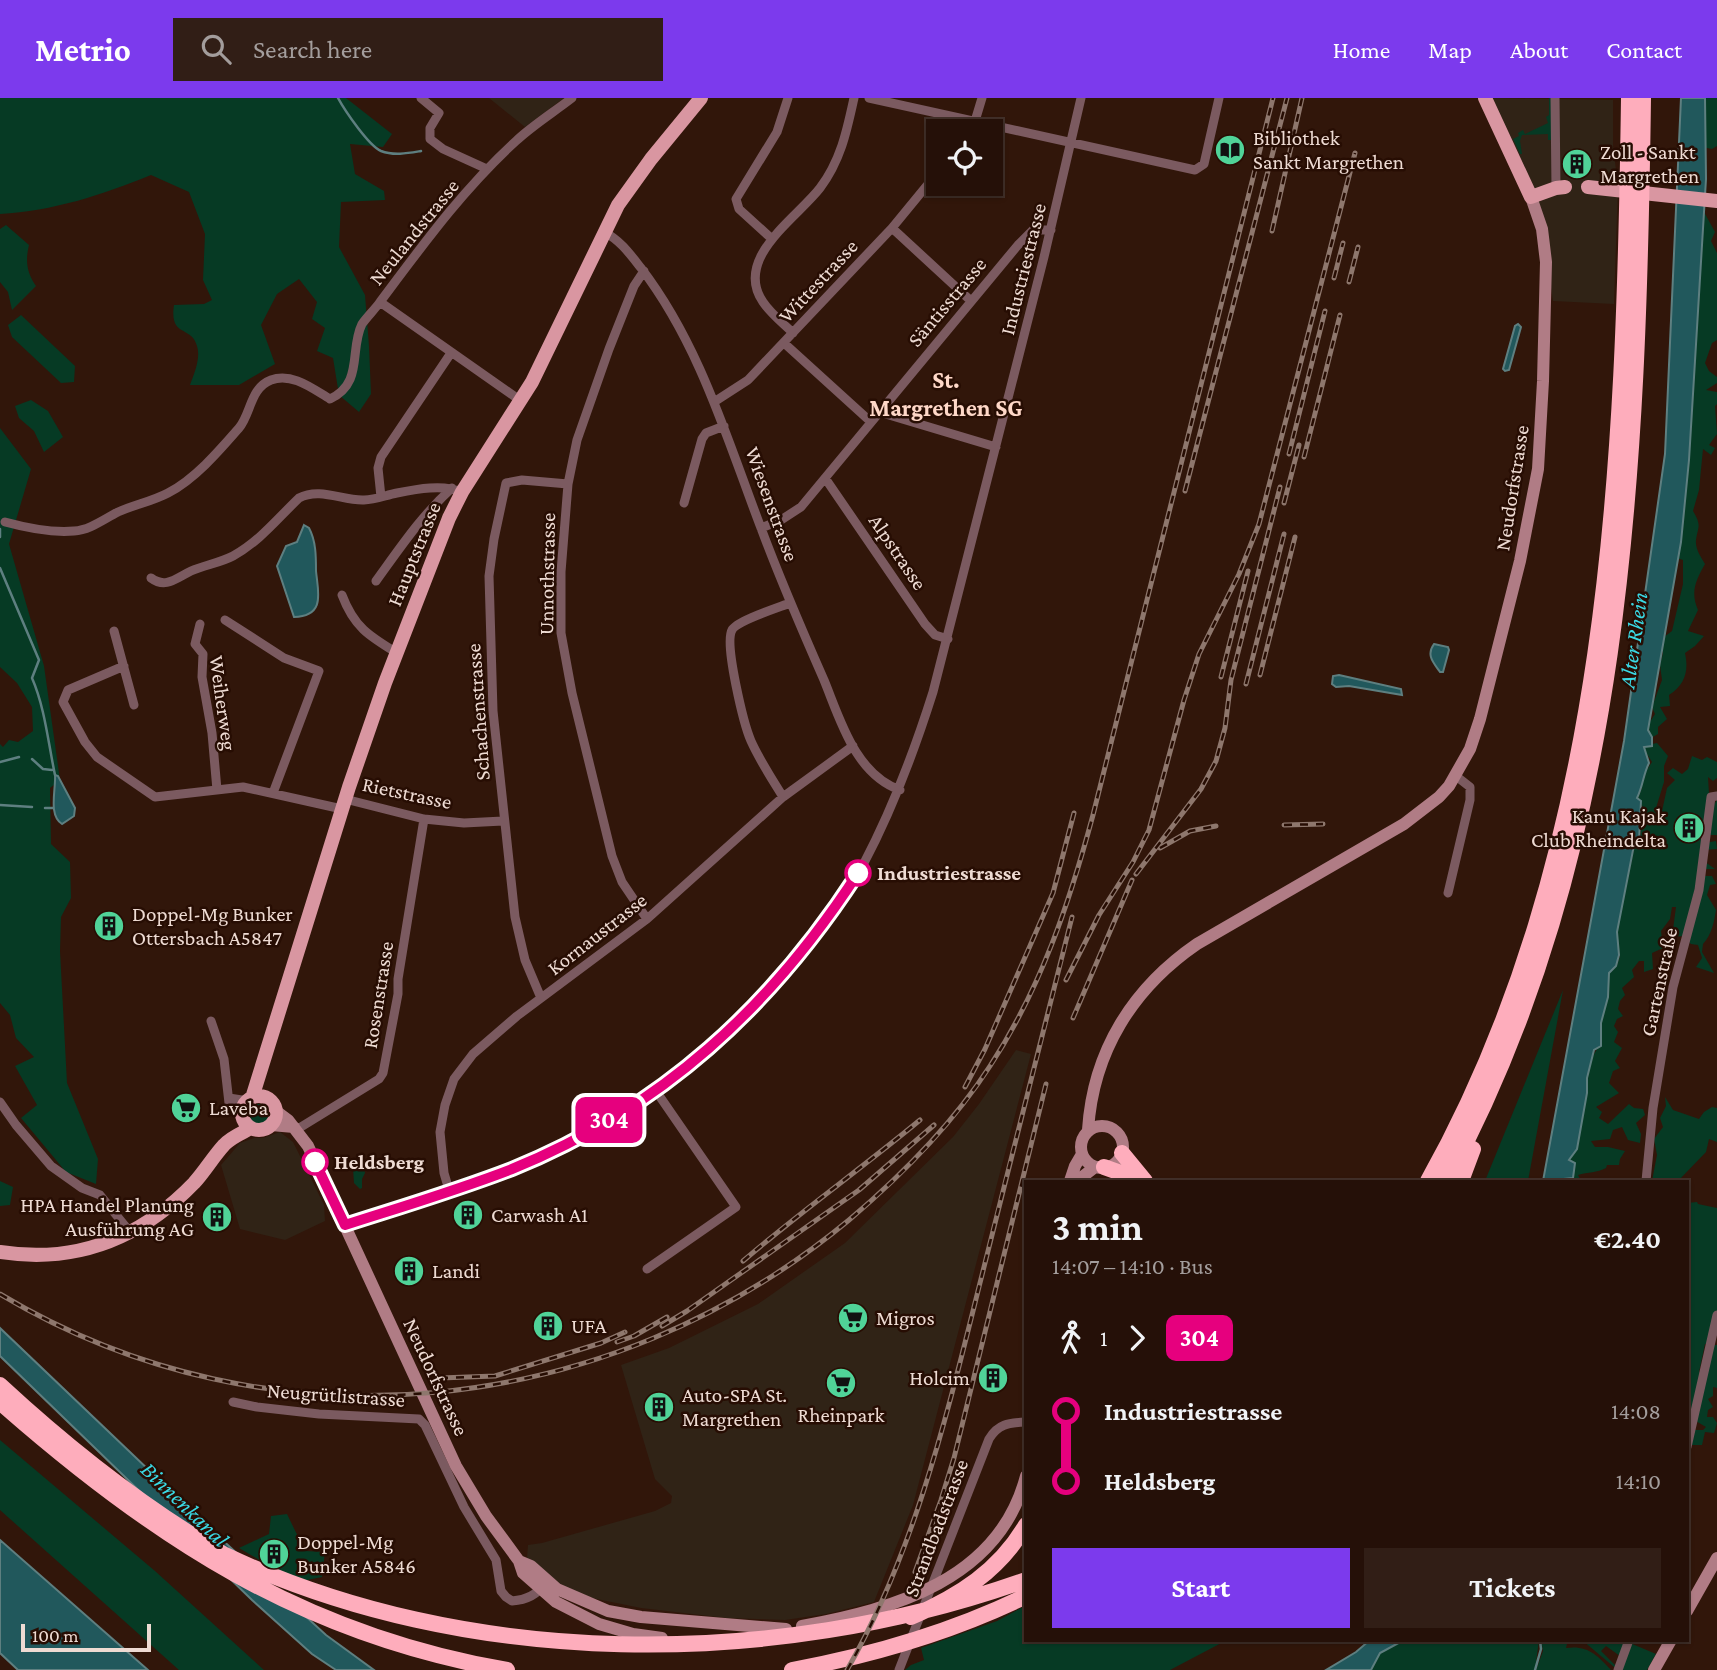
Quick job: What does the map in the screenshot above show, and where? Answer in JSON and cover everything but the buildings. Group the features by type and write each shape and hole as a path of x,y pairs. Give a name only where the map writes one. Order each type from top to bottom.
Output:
{"highway":[{"path":"1428,1180 1479,1078 1517,980 1553,864 1579,749 1601,611 1615,471 1625,286 1629,98"},
{"path":"1461,1180 1498,1073 1541,961 1570,858 1589,775 1610,653 1624,537 1633,426 1643,98"},
{"path":"1446,1180 1498,1073"},
{"path":"1122,1153 1144,1180"},
{"path":"1099,1167 1118,1172 1130,1180"},
{"path":"0,1385 32,1414 143,1501 183,1530 225,1555 287,1587 396,1630 463,1648 521,1658"},
{"path":"0,1402 78,1469 184,1545 268,1593 329,1620 420,1651 507,1670"},
{"path":"852,1644 939,1604 975,1583 1002,1558 1024,1528"},
{"path":"778,1658 852,1644 948,1614 1024,1581"},
{"path":"792,1670 897,1646 981,1616 1024,1596"}],"main road":[{"name":"Hauptstrasse","path":"250,1109 344,804 457,490 521,401 549,351 604,232 643,170 701,98"},
{"path":"1485,98 1531,197 1561,187"},
{"path":"1588,187 1717,201"},
{"name":"Neudorfstrasse","path":"1088,1130 1093,1089 1107,1046 1126,1011 1149,984 1177,958 1226,926 1405,824 1439,797 1456,776 1470,749 1520,561 1535,491 1542,405 1546,272 1542,229 1531,197"},
{"name":"Neudorfstrasse","path":"1098,1074 1098,1106 1105,1125"},
{"path":"0,1252 37,1256 80,1251 131,1232 175,1202 203,1173 250,1109 272,1103 273,1118"},
{"path":"250,1109 260,1130 273,1118"},
{"path":"273,1118 295,1129"},
{"path":"1070,1180 1074,1166 1082,1154 1082,1139 1088,1130 1105,1125 1115,1130 1123,1143 1122,1153 1115,1163 1099,1167 1079,1180"},
{"name":"Neudorfstrasse","path":"295,1129 308,1146 456,1466 486,1516 519,1561 523,1573 584,1602 623,1615 786,1629"},
{"path":"1082,1154 1089,1164 1099,1167"},
{"name":"Neudorfstrasse","path":"539,1580 556,1601 585,1618 634,1634 668,1639 763,1635 879,1609 930,1588 953,1575 977,1557 997,1535 1012,1511 1024,1481"},
{"path":"1689,1607 1717,1558"},
{"path":"1659,1669 1670,1642"}],"street":[{"path":"421,98 439,113 430,128 430,139 443,149 487,169"},
{"name":"Neulandstrasse","path":"521,401 380,302 430,236 487,169 518,139 572,98"},
{"path":"772,239 739,209 736,200 777,132 788,98"},
{"path":"793,333 761,300 756,286 757,262 764,248 820,188 835,163 845,139 854,98"},
{"path":"869,98 945,119"},
{"path":"976,119 982,98"},
{"name":"Industriestrasse","path":"345,1225 510,1170 576,1139 656,1091 711,1048 753,1009 810,942 863,865 900,790 917,745 948,639 1051,230 1081,98"},
{"path":"1003,132 1071,143 1191,170 1200,169 1204,164 1219,98"},
{"path":"1555,98 1561,187"},
{"name":"Wittestrasse","path":"714,401 748,380 892,228 926,187"},
{"path":"892,228 970,300"},
{"name":"Säntisstrasse","path":"761,528 781,520 801,507 970,300 1030,232 1036,229 1051,230"},
{"name":"Wiesenstrasse","path":"604,232 616,238 644,271 690,348 724,426 790,603 853,746 880,780 900,790"},
{"name":"Unnothstrasse","path":"644,271 633,289 577,440 568,484 561,572 561,633 572,693 612,856 622,882 647,919"},
{"path":"5,522 46,530 83,530 138,503 168,493 199,470 242,425 260,387 270,380 283,378 298,381 330,399 339,395 355,370 357,341 362,325 380,302"},
{"path":"784,343 871,422"},
{"path":"381,497 381,457 451,353"},
{"path":"879,412 996,447"},
{"path":"684,503 702,439 706,433 724,426"},
{"name":"Alpstrasse","path":"825,478 925,624 934,635 948,639"},
{"name":"Schachenstrasse","path":"541,998 526,960 515,917 492,711 489,597 494,539 506,483 522,480 568,484"},
{"path":"151,578 159,583 166,583 231,557 257,540 299,498 314,493 352,500 395,493 457,490"},
{"path":"376,581 433,505 457,490"},
{"path":"342,595 349,612 368,636 397,653"},
{"path":"783,797 750,738 733,673 731,634 737,625 790,603"},
{"name":"Weiherweg","path":"225,620 284,658 319,670 273,793"},
{"name":"Weiherweg","path":"200,624 195,644 203,653 202,677 212,733 217,790"},
{"path":"114,631 134,705"},
{"name":"Rietstrasse","path":"124,666 68,690 63,702 91,751 155,797 243,788 424,818 464,822 503,821"},
{"name":"Kornaustrasse","path":"449,1190 440,1153 440,1132 445,1105 454,1079 481,1046 647,919 783,797 853,746"},
{"path":"1448,893 1470,800 1470,787 1456,776"},
{"name":"Gartenstraße","path":"1646,1180 1653,1108 1673,987 1699,890 1711,797 1717,796"},
{"name":"Rosenstrasse","path":"295,1129 377,1080 383,1073 398,993 424,818"},
{"path":"211,1021 224,1059 229,1098 250,1109"},
{"path":"647,1269 736,1207 656,1091"},
{"path":"0,1102 51,1166 64,1177 100,1195 131,1232"},
{"path":"1689,1438 1717,1315"},
{"name":"Neugrütlistrasse","path":"233,1402 319,1414 419,1419 425,1425 464,1507 496,1560 499,1584 506,1597 512,1601 519,1600 539,1580"},
{"name":"Strandbadstrasse","path":"899,1670 993,1431 1007,1423 1024,1422"},
{"path":"1618,1670 1628,1642"}],"shaded area":[{"path":"489,98 564,98 525,127"},
{"path":"1485,98 1613,100 1613,146 1618,186 1614,304 1553,301 1542,229"},
{"name":"Rheinpark","path":"1016,1050 1031,1054 913,1505 874,1602 826,1614 785,1620 726,1618 641,1608 582,1596 564,1587 527,1558 528,1545 655,1511 671,1503 672,1496 655,1479 621,1365 669,1348 758,1304 845,1243 953,1137"},
{"path":"280,1132 293,1142 324,1205 325,1221 285,1240 240,1229 221,1165 240,1143"}],"green space":[{"path":"0,98 346,98 392,134 383,147 350,144 355,174 384,191 385,200 341,202 339,247 365,295 371,394 359,412 339,395 333,358 317,351 325,328 312,319 317,302 299,279 277,294 261,325 275,364 239,385 190,385 198,351 191,335 175,322 174,305 204,304 212,300 203,280 205,234 189,192 151,175 77,201 0,214"},
{"path":"1549,98 1552,98 1552,140 1548,140 1548,134 1522,135 1520,154 1513,139 1523,130 1525,134 1548,123 1546,117 1549,115"},
{"path":"1701,98 1717,98 1717,146 1712,149 1702,147 1705,129 1699,113"},
{"path":"1704,212 1715,232 1711,241 1717,253 1717,340 1712,343 1705,363 1709,371 1717,377 1717,383 1706,390 1717,392 1717,434 1709,445 1715,448 1711,455 1703,449 1699,490 1693,511 1698,523 1696,547 1705,564 1695,586 1694,597 1698,610 1688,631 1704,636 1685,653 1684,677 1679,687 1669,695 1670,706 1660,707 1667,719 1658,727 1658,734 1651,738 1648,725 1655,714 1652,707 1662,680 1660,665 1663,653 1660,640 1672,631 1683,584 1683,560 1673,557 1678,528 1684,515 1687,483 1681,474 1681,437 1692,429 1687,420 1687,332 1698,323 1693,223"},
{"path":"6,225 29,245 28,267 36,286 12,310 8,292 0,282 0,229"},
{"path":"21,315 75,366 74,382 61,383 12,337 8,325"},
{"path":"31,400 48,411 63,437 44,452 34,431 19,418 15,406"},
{"path":"0,428 31,469 9,544 44,666 60,780 50,788 51,844 70,862 71,898 61,917 60,951 67,1083 98,1159 96,1184 66,1172 21,1118 37,1105 15,1066 34,1057 16,1038 10,1015 0,1003 0,744 3,747 9,740 18,742 33,731 32,707 17,683 0,667"},
{"path":"1657,743 1668,756 1656,808 1662,811 1667,788 1675,780 1667,773 1673,768 1682,774 1688,769 1692,756 1702,760 1707,757 1717,762 1717,778 1713,781 1708,777 1710,810 1717,800 1717,835 1704,835 1704,843 1716,841 1717,849 1704,850 1701,859 1715,869 1701,869 1702,876 1712,876 1716,884 1710,885 1707,895 1716,910 1702,952 1714,973 1696,967 1702,958 1698,945 1691,944 1683,936 1672,937 1676,907 1672,907 1670,919 1661,931 1663,948 1652,953 1653,969 1644,972 1644,961 1639,961 1632,970 1634,977 1622,988 1625,995 1618,1009 1623,1016 1617,1019 1614,1026 1618,1032 1614,1042 1622,1048 1615,1061 1620,1068 1613,1071 1609,1083 1619,1093 1596,1107 1602,1112 1599,1118 1608,1124 1629,1104 1643,1109 1645,1115 1636,1123 1641,1134 1640,1143 1628,1140 1622,1127 1613,1130 1610,1139 1591,1141 1595,1147 1625,1151 1619,1165 1607,1165 1603,1170 1578,1175 1580,1180 1565,1180 1573,1178 1569,1155 1577,1150 1582,1119 1578,1118 1586,1098 1586,1077 1593,1055 1601,1044 1609,974 1617,965 1620,956 1616,935 1634,849 1640,841 1643,807 1637,800 1642,788 1642,777 1652,762 1642,746"},
{"path":"1563,990 1528,1180 1485,1180"},
{"path":"1665,1097 1673,1110 1699,1119 1712,1107 1717,1108 1717,1142 1709,1139 1706,1152 1679,1180 1652,1180 1657,1155 1654,1139 1663,1127 1660,1118 1666,1106"},
{"path":"259,1104 266,1107 269,1114 266,1121 259,1124 252,1121 249,1114 252,1107"},
{"path":"363,1165 365,1173 360,1189 354,1183 353,1168"},
{"path":"0,1181 13,1187 10,1205 0,1206"},
{"path":"1697,1202 1717,1208 1717,1321 1708,1344 1705,1344 1699,1372 1713,1345 1717,1345 1717,1388 1713,1387 1713,1396 1708,1399 1713,1407 1708,1410 1707,1417 1713,1417 1717,1423 1714,1433 1705,1432 1702,1445 1689,1445 1692,1430 1703,1430 1706,1427 1694,1420 1689,1422 1689,1203"},
{"path":"0,1440 155,1571 264,1670 179,1670 0,1510"},
{"path":"287,1514 305,1551 325,1552 322,1577 297,1582 239,1548 269,1534 271,1516"},
{"path":"1024,1607 1024,1642 1223,1642 1170,1670 905,1670 924,1660 921,1648 997,1621"},
{"path":"1400,1642 1539,1642 1535,1670 1371,1670 1380,1653"},
{"path":"1541,1642 1568,1642 1566,1648 1574,1647 1592,1652 1611,1670 1536,1670 1543,1651"},
{"path":"1584,1642 1625,1642 1620,1656 1606,1646 1601,1651 1616,1666"},
{"path":"1630,1643 1656,1654 1647,1670 1620,1670"}],"water":[{"path":"1681,98 1705,98 1706,179 1689,460 1681,542 1648,730 1652,737 1652,746 1644,747 1649,763 1637,798 1641,801 1639,841 1634,845 1617,932 1619,955 1616,966 1609,973 1608,997 1601,1023 1601,1046 1594,1050 1587,1078 1577,1149 1569,1160 1575,1163 1573,1178 1543,1180 1624,741 1665,454"},
{"path":"1518,324 1521,327 1509,370 1505,371 1503,369 1515,326"},
{"path":"304,525 309,528 316,554 318,602 311,612 294,617 277,566 286,546 297,542"},
{"path":"1434,644 1448,647 1449,650 1443,672 1440,672 1431,658"},
{"path":"1339,675 1401,689 1402,695 1349,686 1336,687 1332,684 1333,676"},
{"path":"55,775 75,808 74,816 62,824 55,815 54,808"},
{"path":"0,1328 326,1635 374,1670 336,1670 312,1654 252,1600 0,1356"},
{"path":"0,1540 148,1670 18,1670 0,1653"},
{"path":"1368,1642 1400,1642 1380,1653 1371,1670 1326,1670"}],"waterway":[{"path":"338,98 376,148 401,154 421,151"},
{"path":"0,529 0,537"},
{"path":"0,568 39,660 32,678 43,713 55,775"},
{"path":"0,762 19,757"},
{"path":"32,759 43,769 52,770"},
{"path":"0,805 32,807"},
{"path":"45,808 53,808"},
{"path":"1535,1670 1540,1642"}],"railway":[{"path":"0,1294 104,1345 213,1379 324,1394 436,1392 546,1374 653,1338 755,1287 849,1220 888,1185 943,1129 975,1088 1008,1036 1052,945 1093,815 1273,98"},
{"path":"1185,491 1287,98"},
{"path":"1272,231 1302,98"},
{"path":"1066,980 1099,915 1133,862 1149,830 1199,654 1239,574 1259,524 1355,153"},
{"path":"1334,278 1343,243"},
{"path":"1349,282 1358,247"},
{"path":"1289,454 1325,311"},
{"path":"1304,457 1340,315"},
{"path":"1284,503 1299,445"},
{"path":"1136,874 1201,789 1216,761 1225,728 1231,680 1280,487"},
{"path":"1246,684 1284,534"},
{"path":"1260,675 1295,537"},
{"path":"1221,677 1248,571"},
{"path":"965,1087 985,1049 1053,893 1074,813"},
{"path":"1284,825 1323,824"},
{"path":"1160,848 1190,831 1216,826"},
{"path":"1073,1018 1132,880"},
{"path":"847,1670 893,1575 928,1475 957,1373 1072,917"},
{"path":"915,1572 954,1458 1046,1084"},
{"path":"743,1261 920,1120"},
{"path":"662,1326 859,1190 934,1125"},
{"path":"617,1342 634,1336 667,1317"},
{"path":"440,1378 495,1376 601,1343 625,1332"}],"bus line":[{"name":"304","path":"315,1162 345,1225 510,1170 576,1139 656,1091 711,1048 744,1017 763,999 810,942 858,873"}],"place":[{"name":"Bibliothek Sankt Margrethen","path":"1230,150"},
{"name":"Zoll - Sankt Margrethen","path":"1577,164"},
{"name":"Kanu Kajak Club Rheindelta","path":"1689,828"},
{"name":"Industriestrasse","path":"858,873"},
{"name":"Doppel-Mg Bunker Ottersbach A5847","path":"109,926"},
{"name":"Laveba","path":"186,1108"},
{"name":"Heldsberg","path":"315,1162"},
{"name":"Carwash A1","path":"468,1215"},
{"name":"HPA Handel Planung Ausführung AG","path":"217,1217"},
{"name":"Landi","path":"409,1271"},
{"name":"Migros","path":"853,1318"},
{"name":"UFA","path":"548,1326"},
{"name":"Holcim","path":"993,1378"},
{"name":"Rheinpark","path":"841,1383"},
{"name":"Auto-SPA St. Margrethen","path":"659,1407"},
{"name":"Doppel-Mg Bunker A5846","path":"274,1554"}],"district":[{"name":"St. Margrethen SG","path":"946,393"}],"water label":[{"name":"Alter Rhein","path":"1633,640"},
{"name":"Binnenkanal","path":"185,1504"}]}
